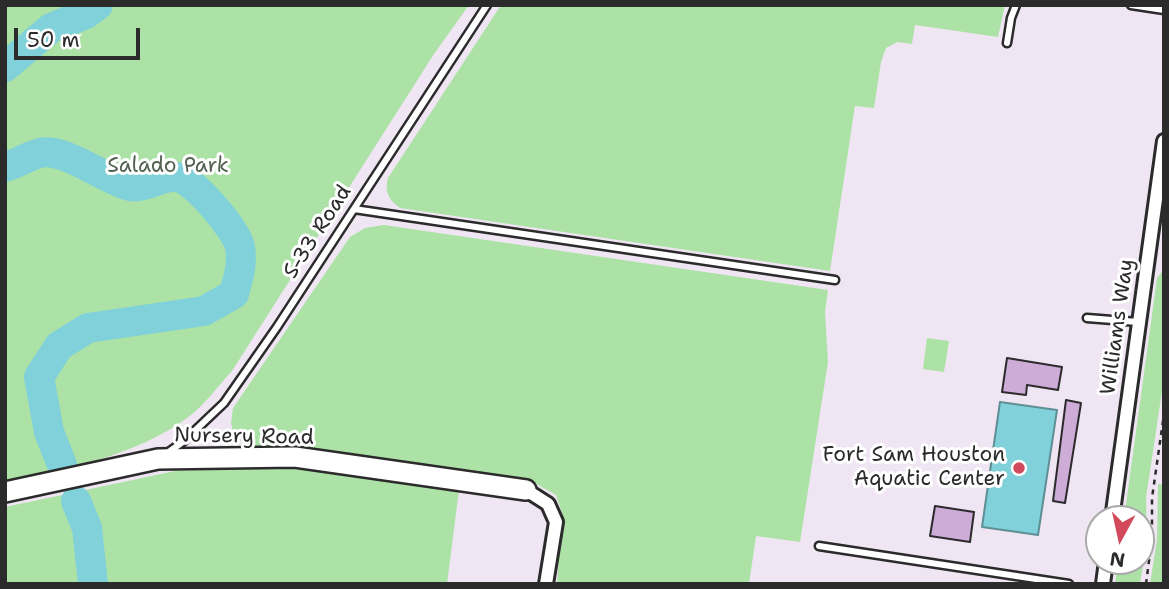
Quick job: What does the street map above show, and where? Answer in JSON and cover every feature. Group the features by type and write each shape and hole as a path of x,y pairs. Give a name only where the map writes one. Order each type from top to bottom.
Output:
{"street":[{"name":"Williams Way","path":"1114,505 1164,141"},
{"name":"Nursery Road","path":"5,492 158,459 295,457 526,490"},
{"path":"526,490 548,504 556,522 547,584"}],"lane":[{"name":"S-33 Road","path":"158,459 184,441 224,404 487,5"},
{"path":"1007,43 1016,5"},
{"path":"1131,5 1164,10"},
{"path":"354,209 835,280"},
{"path":"1087,318 1138,322"},
{"path":"819,546 1069,584"}],"path":[{"path":"1146,584 1152,538 1152,498 1164,414"}],"green space":[{"name":"Salado Park","path":"5,5 469,5 434,54 232,371 205,402 187,418 146,442 76,466 5,482"},
{"path":"501,5 1005,5 998,37 915,25 912,44 897,42 886,48 881,62 874,108 855,106 830,271 400,208 396,205 387,192 388,178"},
{"path":"384,225 828,290 825,312 828,362 800,542 756,536 749,584 557,584 562,513 556,495 533,482 246,445 234,436 231,423 233,408 350,237 365,228"},
{"path":"1164,269 1164,378 1146,505 1126,505 1157,278"},
{"path":"927,338 949,341 944,372 923,369"},
{"path":"298,467 459,490 447,584 5,584 5,507 175,471"},
{"path":"1158,484 1164,485 1164,584 1150,584 1151,575 1155,575"},
{"path":"1116,575 1141,575 1140,584 1115,584"}],"water":[{"name":"Fort Sam Houston Aquatic Center","path":"1000,402 1057,410 1038,535 982,527"}],"building":[{"path":"1007,358 1062,367 1058,390 1027,385 1026,395 1002,392"},
{"path":"1066,400 1081,403 1065,503 1053,501"},
{"path":"935,506 974,512 970,542 930,536"}],"waterway":[{"path":"5,67 51,28 86,14 98,5"},
{"path":"5,167 36,154 50,152 73,159 130,186 142,186 177,177 194,187 214,207 240,247 240,265 234,294 204,311 88,328 59,346 39,377 49,432 62,465"},
{"path":"76,501 87,528 93,584"}],"place":[{"name":"Fort Sam Houston Aquatic Center","path":"1019,468"}]}
